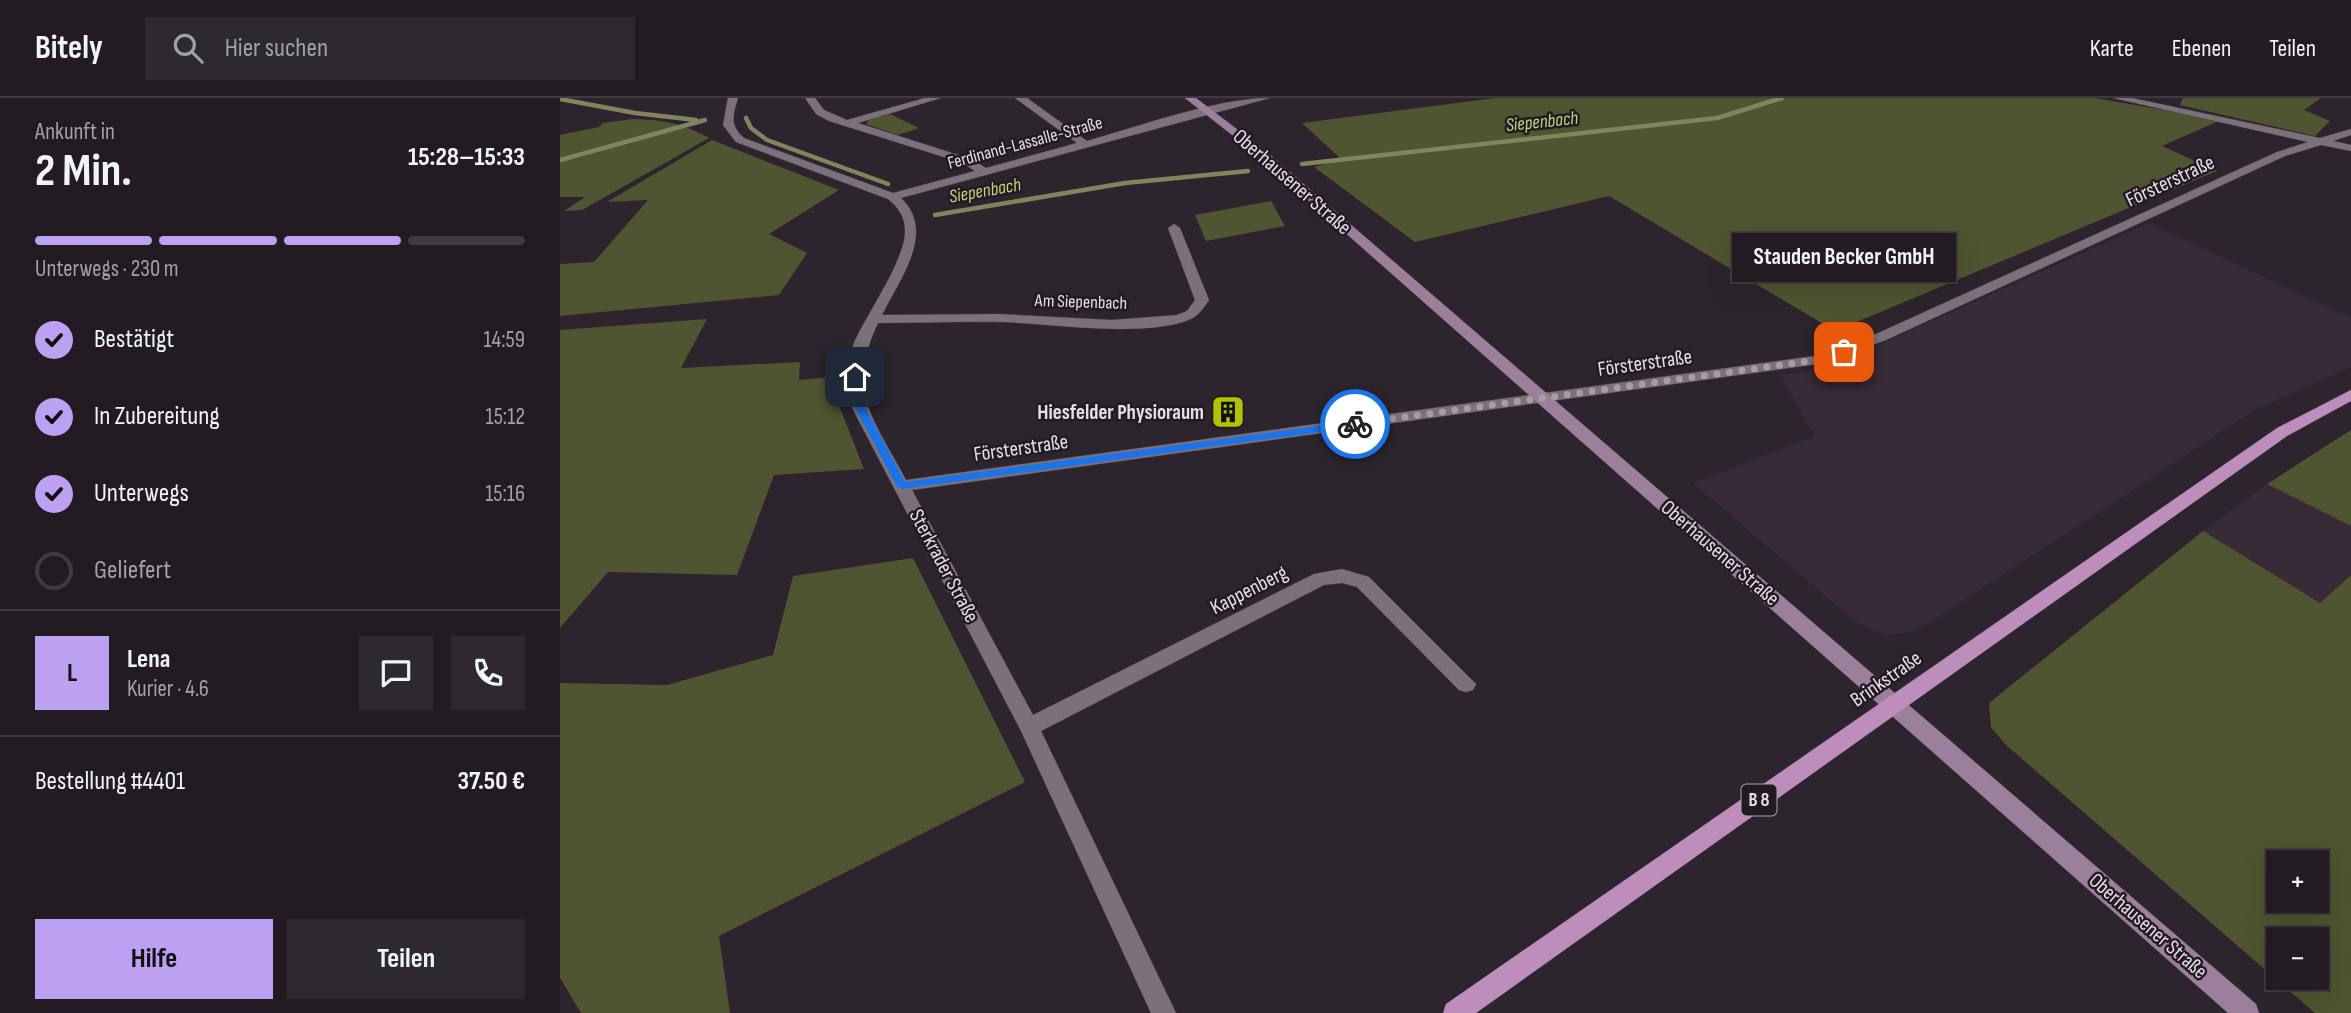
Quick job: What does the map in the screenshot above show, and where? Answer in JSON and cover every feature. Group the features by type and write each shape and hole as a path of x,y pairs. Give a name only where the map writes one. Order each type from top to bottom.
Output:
{"main road":[{"name":"Oberhausener Straße","path":"1190,98 1896,705 2247,1013"},
{"name":"Brinkstraße","path":"1455,1013 2282,432 2351,395"}],"street":[{"path":"733,98 726,124 727,130 740,141 892,197"},
{"path":"810,98 820,112 967,161 985,172"},
{"path":"847,123 936,98"},
{"path":"1020,98 1085,144"},
{"name":"Ferdinand-Lassalle-Straße","path":"892,197 1265,98"},
{"path":"2118,98 2351,148"},
{"name":"Försterstraße","path":"902,486 1825,359 1881,337 2281,153 2351,132"},
{"name":"Sterkrader Straße","path":"892,197 903,205 911,219 913,230 910,245 860,346 855,377 857,402 1029,727 1164,1013"},
{"name":"Am Siepenbach","path":"874,319 999,317 1112,324 1179,319 1192,314 1202,300 1174,228"},
{"name":"Kappenberg","path":"1029,727 1320,579 1338,575 1349,575 1363,582 1466,684"}],"shaded area":[{"path":"2149,223 2351,318 2351,367 2258,408 1934,620 1909,633 1885,635 1856,622 1693,483 1815,436 1780,375 1821,371"},
{"path":"2267,484 2351,526 2351,575 2320,603 2203,531"}],"green space":[{"path":"1495,98 2095,98 2221,120 2162,146 2217,171 1835,331 1609,196 1415,242 1314,167 1341,159 1302,123"},
{"path":"2183,98 2321,98 2304,110 2330,121 2315,136 2180,105"},
{"path":"890,114 919,128 898,135 866,124 870,119"},
{"path":"633,119 672,123 709,138 582,210 564,211 585,197 560,197 560,135 599,127 603,123"},
{"path":"712,140 839,190 769,234 807,253 779,295 560,316 560,264 594,262 648,200 607,202"},
{"path":"1271,201 1285,226 1206,241 1195,215"},
{"path":"707,319 681,368 800,362 799,380 833,377 835,395 864,469 774,475 737,575 608,572 560,628 560,330"},
{"path":"2351,430 2351,526 2267,484"},
{"path":"2203,531 2320,603 2351,575 2351,1013 2315,1013 2288,990 2329,990 2329,927 2266,927 2266,970 2005,744 1991,727 1989,703"},
{"path":"913,558 1025,782 719,936 730,1013 581,1013 560,978 560,683 667,685 773,655 793,576"}],"waterway":[{"name":"Siepenbach","path":"1302,164 1717,118 1782,98"},
{"name":"Siepenbach","path":"560,99 635,113 696,120"},
{"name":"Siepenbach","path":"746,118 751,128 767,140 888,184"},
{"path":"560,160 705,120"},
{"name":"Siepenbach","path":"935,215 1125,183 1248,171"}],"way so far":[{"path":"1355,424 1825,359 1844,352"}],"place":[{"name":"Stauden Becker GmbH","path":"1844,352"},
{"name":"Hiesfelder Physioraum","path":"1228,412"}],"route":[{"path":"855,377 857,402 902,486 1355,424"}]}
